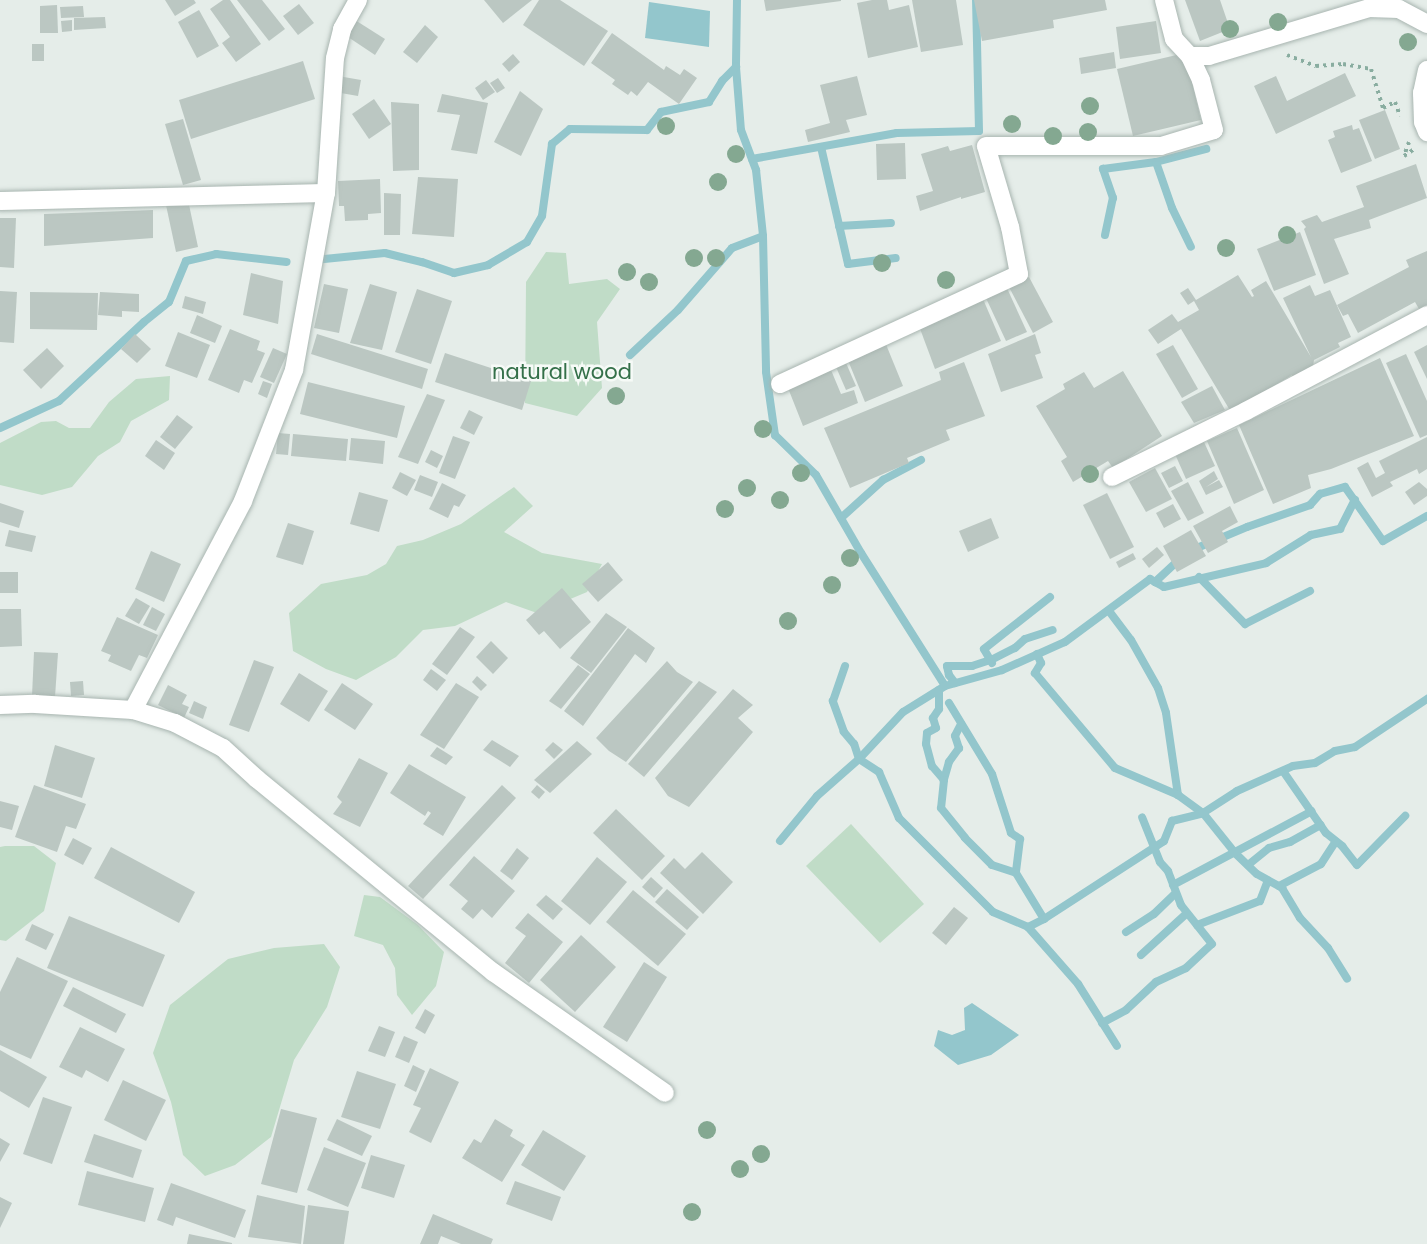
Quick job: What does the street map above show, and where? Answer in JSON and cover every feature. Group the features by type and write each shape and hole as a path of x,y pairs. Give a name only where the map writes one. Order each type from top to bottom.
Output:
{"street":[{"path":"133,710 243,501 294,370 326,192 335,58 342,29 358,0"},
{"path":"780,384 1019,274 1010,226 986,146 1161,146 1214,130 1201,80 1190,56 1173,39 1164,0"},
{"path":"1190,56 1209,56 1369,8 1399,9 1427,24"},
{"path":"1423,139 1422,93 1427,70"},
{"path":"0,201 326,192"},
{"path":"1112,477 1246,411 1427,315"},
{"path":"0,705 35,704 133,710 175,723 223,748 493,972 665,1092"}],"path":[{"path":"1277,52 1316,66 1343,64 1371,69 1383,108 1395,102 1402,123"},
{"path":"1406,133 1410,143 1404,156 1423,139"}],"green space":[{"name":"natural wood","path":"546,252 566,253 569,284 607,279 620,289 597,322 602,388 577,416 525,403 526,282"},
{"path":"170,376 169,400 131,421 120,442 98,456 72,487 42,495 0,485 0,443 41,422 56,421 69,428 90,428 109,402 136,379"},
{"path":"514,487 533,506 504,532 542,553 602,564 587,592 537,613 506,602 455,626 423,630 396,657 356,680 326,669 293,651 289,613 321,584 367,575 386,564 397,546 423,540 461,524"},
{"path":"851,824 924,904 880,943 806,866"},
{"path":"34,846 56,863 44,911 6,941 0,940 0,847"},
{"path":"364,895 380,897 418,925 444,952 436,986 412,1015 397,995 395,968 383,945 354,936"},
{"path":"324,944 340,967 327,1007 294,1060 271,1137 235,1165 205,1176 183,1155 171,1102 153,1053 170,1005 228,959 274,948"}],"water":[{"path":"649,2 710,11 709,47 645,38"},
{"path":"972,1003 1019,1035 991,1055 958,1065 934,1046 938,1030 952,1035 965,1030 964,1008"}],"building":[{"path":"165,0 194,0 196,3 175,16"},
{"path":"223,0 230,0 261,44 236,62 222,43 230,37 210,9"},
{"path":"237,0 262,0 285,29 269,41"},
{"path":"484,0 532,0 503,23"},
{"path":"539,0 560,0 608,31 584,66 523,25"},
{"path":"764,0 841,0 841,1 766,11"},
{"path":"887,0 889,10 909,5 918,47 868,58 857,3"},
{"path":"912,0 956,0 963,45 921,52"},
{"path":"974,0 1105,0 1107,10 1053,20 1054,28 982,41"},
{"path":"1185,0 1220,0 1230,29 1200,41"},
{"path":"299,4 314,23 298,35 283,16"},
{"path":"57,5 58,33 40,33 40,6"},
{"path":"83,6 84,17 61,18 60,7"},
{"path":"199,10 219,46 197,58 178,22"},
{"path":"105,17 106,28 74,30 74,18"},
{"path":"72,20 72,31 62,32 61,21"},
{"path":"355,20 385,39 375,55 345,35"},
{"path":"1156,21 1161,53 1120,59 1116,27"},
{"path":"425,25 438,37 417,63 403,52"},
{"path":"612,33 664,70 666,66 680,75 684,69 697,78 679,104 648,82 637,96 631,91 628,95 612,84 615,80 591,63"},
{"path":"32,44 44,44 44,61 32,61"},
{"path":"1114,52 1116,68 1081,74 1079,58"},
{"path":"1185,53 1201,120 1133,136 1117,69"},
{"path":"513,54 520,62 509,72 502,64"},
{"path":"303,61 315,99 191,139 179,100"},
{"path":"1345,73 1356,96 1276,134 1254,86 1276,76 1287,101"},
{"path":"338,76 361,80 358,96 335,92"},
{"path":"857,76 867,115 846,120 850,132 808,142 805,130 830,123 820,85"},
{"path":"498,78 505,88 497,93 490,83"},
{"path":"486,80 495,92 483,100 475,88"},
{"path":"520,91 543,109 521,156 494,142"},
{"path":"442,94 488,103 477,154 451,150 460,115 437,112"},
{"path":"374,99 391,124 369,139 352,114"},
{"path":"391,102 419,104 419,170 393,171"},
{"path":"1385,110 1400,149 1375,159 1359,120"},
{"path":"183,119 201,180 183,185 165,124"},
{"path":"1352,125 1353,130 1359,128 1372,161 1341,173 1328,140 1335,137 1333,131"},
{"path":"905,143 906,179 877,180 876,144"},
{"path":"972,145 985,192 961,199 961,197 920,211 916,196 933,191 921,154 948,146 950,151"},
{"path":"1416,164 1427,198 1369,220 1371,228 1334,239 1349,274 1324,284 1304,229 1306,227 1301,221 1317,215 1322,222 1364,207 1356,186"},
{"path":"418,177 458,179 454,237 412,234"},
{"path":"380,179 381,213 368,214 368,220 345,221 344,206 339,206 338,181"},
{"path":"384,193 401,194 400,235 384,235"},
{"path":"188,200 198,247 176,252 166,205"},
{"path":"153,210 153,238 44,246 44,214"},
{"path":"0,218 16,218 14,268 0,267"},
{"path":"1300,232 1316,275 1274,291 1257,249"},
{"path":"1427,251 1427,305 1419,309 1415,302 1358,333 1348,314 1343,316 1337,305 1409,267 1406,260"},
{"path":"251,273 283,281 278,324 243,315"},
{"path":"1238,275 1252,297 1254,296 1251,290 1266,281 1311,357 1283,298 1310,285 1315,296 1330,290 1351,337 1338,343 1340,347 1314,360 1313,366 1293,377 1292,375 1231,412 1181,329 1158,344 1148,330 1172,314 1178,322 1199,310 1194,301 1188,305 1180,293 1188,288 1196,300"},
{"path":"1029,277 1053,322 1033,333 1009,287"},
{"path":"324,284 348,289 339,333 314,328"},
{"path":"370,284 397,292 382,350 350,343"},
{"path":"1006,286 1027,332 1006,341 985,296"},
{"path":"417,289 452,301 431,364 395,352"},
{"path":"0,291 17,292 14,343 0,342"},
{"path":"30,292 98,293 97,330 30,329"},
{"path":"100,292 139,294 139,312 122,311 122,317 98,315"},
{"path":"185,296 206,302 203,314 182,308"},
{"path":"983,299 1001,341 935,369 919,326"},
{"path":"197,315 222,326 215,343 190,333"},
{"path":"230,329 260,341 257,350 265,353 252,383 244,380 239,393 208,380"},
{"path":"178,332 210,345 197,378 165,366"},
{"path":"135,334 151,349 137,363 121,349"},
{"path":"317,334 428,369 422,389 311,354"},
{"path":"1035,334 1041,353 1035,355 1043,378 1001,392 988,354"},
{"path":"885,342 903,386 865,402 847,358"},
{"path":"1173,345 1198,389 1182,398 1156,354"},
{"path":"1427,345 1427,379 1414,352"},
{"path":"47,348 64,366 41,389 23,370"},
{"path":"273,348 287,354 274,383 260,377"},
{"path":"445,353 531,381 522,410 435,382"},
{"path":"1406,354 1427,401 1427,435 1420,438 1386,363"},
{"path":"1380,358 1414,436 1331,469 1308,475 1311,488 1273,504 1239,425"},
{"path":"964,362 985,416 946,430 950,440 907,458 909,463 850,488 824,428 941,380 939,372"},
{"path":"846,363 856,386 846,390 836,367"},
{"path":"831,370 841,394 854,390 858,403 803,426 788,388"},
{"path":"1123,371 1162,436 1113,468 1108,461 1073,482 1061,461 1067,457 1036,406 1065,389 1063,384 1084,372 1094,388"},
{"path":"263,381 272,384 267,398 258,394"},
{"path":"308,382 405,406 397,438 300,414"},
{"path":"1212,386 1225,410 1194,423 1181,402"},
{"path":"427,394 445,400 418,464 398,457"},
{"path":"469,410 483,417 474,435 460,428"},
{"path":"177,415 193,427 175,449 160,437"},
{"path":"1237,428 1264,490 1234,504 1207,441"},
{"path":"278,433 290,434 288,455 276,454"},
{"path":"293,434 348,439 346,461 291,456"},
{"path":"453,436 470,442 455,479 439,473"},
{"path":"1427,437 1427,469 1419,474 1417,469 1390,482 1393,486 1372,497 1357,468 1368,462 1376,478 1385,473 1379,461"},
{"path":"351,438 385,441 383,464 349,460"},
{"path":"156,440 175,453 164,470 145,456"},
{"path":"1204,442 1215,466 1186,479 1175,454"},
{"path":"431,450 443,456 437,468 425,462"},
{"path":"1175,466 1183,481 1169,488 1161,473"},
{"path":"1155,468 1172,499 1146,512 1129,482"},
{"path":"1214,471 1218,479 1206,487 1219,480 1223,487 1206,495 1199,481"},
{"path":"400,472 416,480 407,496 392,488"},
{"path":"420,475 438,482 432,497 414,490"},
{"path":"1188,482 1204,513 1188,521 1171,491"},
{"path":"1419,482 1427,489 1427,496 1414,505 1405,492"},
{"path":"442,483 466,495 459,507 454,505 448,518 429,509"},
{"path":"359,492 388,500 379,532 350,524"},
{"path":"1107,493 1134,547 1110,559 1083,505"},
{"path":"0,503 24,511 19,528 0,522"},
{"path":"1173,504 1181,519 1164,528 1156,513"},
{"path":"1230,506 1238,522 1222,531 1228,542 1208,553 1193,526"},
{"path":"991,518 999,538 968,552 959,531"},
{"path":"288,523 314,531 303,565 276,557"},
{"path":"9,530 36,536 32,552 5,546"},
{"path":"1191,530 1206,556 1177,572 1163,546"},
{"path":"1157,547 1164,555 1149,568 1142,559"},
{"path":"151,551 181,564 164,602 135,589"},
{"path":"1133,553 1136,559 1119,568 1116,562"},
{"path":"608,562 623,580 598,602 582,584"},
{"path":"0,572 18,572 18,593 0,593"},
{"path":"562,588 591,622 560,649 544,631 539,635 526,620"},
{"path":"136,598 150,606 139,624 125,616"},
{"path":"152,607 165,614 156,631 143,625"},
{"path":"0,609 21,609 22,646 0,647"},
{"path":"606,613 627,627 591,673 570,658"},
{"path":"117,617 158,635 147,658 139,655 131,671 108,661 111,655 101,651"},
{"path":"460,627 475,637 447,675 432,664"},
{"path":"628,628 655,648 646,663 635,654 583,726 564,711"},
{"path":"491,641 508,658 493,674 476,657"},
{"path":"34,652 58,653 55,697 32,696"},
{"path":"254,660 274,667 249,732 229,725"},
{"path":"667,661 677,672 693,682 626,762 609,751 596,738"},
{"path":"578,665 590,674 561,709 549,701"},
{"path":"431,669 446,680 437,691 423,680"},
{"path":"299,673 328,691 309,722 280,704"},
{"path":"477,676 487,685 481,691 472,682"},
{"path":"83,681 84,695 71,696 70,682"},
{"path":"699,681 717,692 644,777 628,764"},
{"path":"342,683 373,704 355,730 324,710"},
{"path":"456,683 479,697 444,749 420,735"},
{"path":"168,685 187,695 182,704 189,707 184,718 158,705"},
{"path":"733,689 753,705 738,718 753,732 689,807 668,796 655,778"},
{"path":"194,701 207,707 203,719 189,713"},
{"path":"492,740 519,756 510,767 483,750"},
{"path":"577,741 592,754 550,793 534,780"},
{"path":"553,742 563,750 554,759 545,750"},
{"path":"55,745 95,758 82,798 44,786"},
{"path":"437,747 453,757 446,765 430,756"},
{"path":"359,758 388,773 360,827 333,814 342,802 337,797"},
{"path":"409,764 466,797 443,836 423,824 431,813 428,811 425,816 390,793"},
{"path":"34,785 86,804 76,829 66,826 57,852 15,837"},
{"path":"502,785 516,798 423,899 408,886"},
{"path":"537,785 545,792 539,799 531,792"},
{"path":"0,801 19,806 12,830 0,827"},
{"path":"616,809 665,856 642,880 593,833"},
{"path":"73,838 92,848 83,865 64,855"},
{"path":"111,847 195,892 179,923 94,878"},
{"path":"517,848 529,858 512,880 500,871"},
{"path":"702,852 733,882 703,914 660,873 674,858 685,869"},
{"path":"474,856 515,891 492,918 482,909 473,919 461,909 468,901 449,885"},
{"path":"597,857 627,882 590,925 561,901"},
{"path":"651,877 663,888 654,898 642,887"},
{"path":"667,889 699,917 687,930 655,902"},
{"path":"633,890 686,934 658,966 606,922"},
{"path":"546,895 563,909 553,920 536,905"},
{"path":"954,907 968,918 946,945 932,933"},
{"path":"528,913 563,942 529,983 505,963 526,936 515,928"},
{"path":"69,916 165,955 143,1007 47,968"},
{"path":"32,924 54,934 46,950 25,940"},
{"path":"581,935 616,967 575,1012 540,980"},
{"path":"17,957 68,981 31,1059 0,1045 0,992"},
{"path":"644,962 667,977 627,1042 603,1027"},
{"path":"73,987 126,1014 116,1033 63,1006"},
{"path":"425,1009 435,1015 425,1034 415,1028"},
{"path":"379,1026 395,1032 385,1057 368,1051"},
{"path":"80,1027 125,1049 108,1082 86,1070 82,1078 59,1067"},
{"path":"404,1036 418,1042 409,1063 395,1057"},
{"path":"0,1050 47,1077 29,1108 0,1091"},
{"path":"413,1065 425,1071 416,1092 404,1086"},
{"path":"430,1068 459,1082 431,1143 409,1132 421,1108 413,1105"},
{"path":"357,1071 396,1084 380,1129 341,1117"},
{"path":"123,1080 166,1100 146,1141 104,1120"},
{"path":"43,1097 72,1107 52,1164 23,1154"},
{"path":"281,1109 317,1118 297,1193 261,1184"},
{"path":"337,1119 372,1136 362,1156 327,1140"},
{"path":"495,1119 513,1130 510,1136 525,1145 502,1182 462,1158 474,1139 481,1143"},
{"path":"543,1130 586,1156 564,1191 521,1165"},
{"path":"94,1134 142,1150 133,1178 84,1162"},
{"path":"0,1138 10,1144 0,1162"},
{"path":"324,1147 366,1163 348,1207 307,1190"},
{"path":"371,1155 405,1165 394,1198 361,1188"},
{"path":"87,1171 154,1188 145,1222 78,1205"},
{"path":"515,1181 561,1197 552,1221 506,1204"},
{"path":"171,1183 246,1210 235,1238 176,1217 173,1226 157,1220"},
{"path":"257,1195 305,1206 301,1244 248,1237"},
{"path":"0,1197 12,1203 0,1228"},
{"path":"308,1205 349,1211 344,1244 303,1244"},
{"path":"433,1214 493,1239 491,1244 461,1244 441,1236 438,1244 420,1244"},
{"path":"189,1234 232,1243 232,1244 187,1244"}],"waterway":[{"path":"737,0 736,67 741,130 756,170 763,236 766,372 775,435 816,475 861,553 945,686 903,712 859,759 879,772 899,818 993,912 1028,927 1078,984 1117,1046"},
{"path":"752,159 897,133 979,131 976,0"},
{"path":"314,260 385,253 454,273 488,265 527,242 542,216 552,144 570,129 647,130 661,112 709,102 722,81 736,67"},
{"path":"821,147 848,264 896,258"},
{"path":"1105,235 1113,198 1103,169 1156,162 1206,149"},
{"path":"1156,162 1172,208 1191,247"},
{"path":"839,226 891,223"},
{"path":"630,355 678,310 732,248 763,236"},
{"path":"0,428 59,401 144,322 169,302 186,261 216,254 287,262"},
{"path":"841,518 883,480 921,460"},
{"path":"1192,550 1247,527 1310,505 1320,494 1345,487 1383,541 1427,516"},
{"path":"1155,582 1164,587 1266,563 1311,535 1340,529 1355,500"},
{"path":"945,686 1002,670 1065,642 1150,579 1155,582 1180,559"},
{"path":"1199,577 1245,624 1310,591"},
{"path":"992,663 984,649 1050,597"},
{"path":"1109,611 1131,640 1158,688 1166,713 1178,795"},
{"path":"955,683 949,675 947,666 972,666 991,660 1015,648 1025,639 1053,630"},
{"path":"1037,654 1041,663 1035,673 1115,768 1178,795 1203,813 1235,853 1257,874 1282,888 1300,918 1328,948 1347,979"},
{"path":"780,841 817,796 859,759 854,744 844,732 833,701 845,666"},
{"path":"939,690 939,709 933,718 936,728 927,733 926,744 932,766 944,780"},
{"path":"1044,919 1164,841 1172,821 1203,813 1237,791 1293,766 1315,763 1335,751 1355,747 1427,699"},
{"path":"949,703 992,774 1011,833 1020,839 1016,873 1044,919 1028,927"},
{"path":"961,724 955,736 959,748 949,762 944,780 941,808 965,838 992,865 1016,873"},
{"path":"1283,771 1326,833 1342,846 1357,865 1405,816"},
{"path":"1173,885 1312,811"},
{"path":"1102,1023 1126,1010 1156,982 1186,968 1212,944 1181,905 1168,871 1160,862 1142,817"},
{"path":"1248,865 1269,848 1290,842 1321,825"},
{"path":"1279,886 1321,864 1336,841"},
{"path":"1197,925 1260,901 1268,880"},
{"path":"1126,932 1154,914 1176,893"},
{"path":"1141,955 1187,913"}]}
